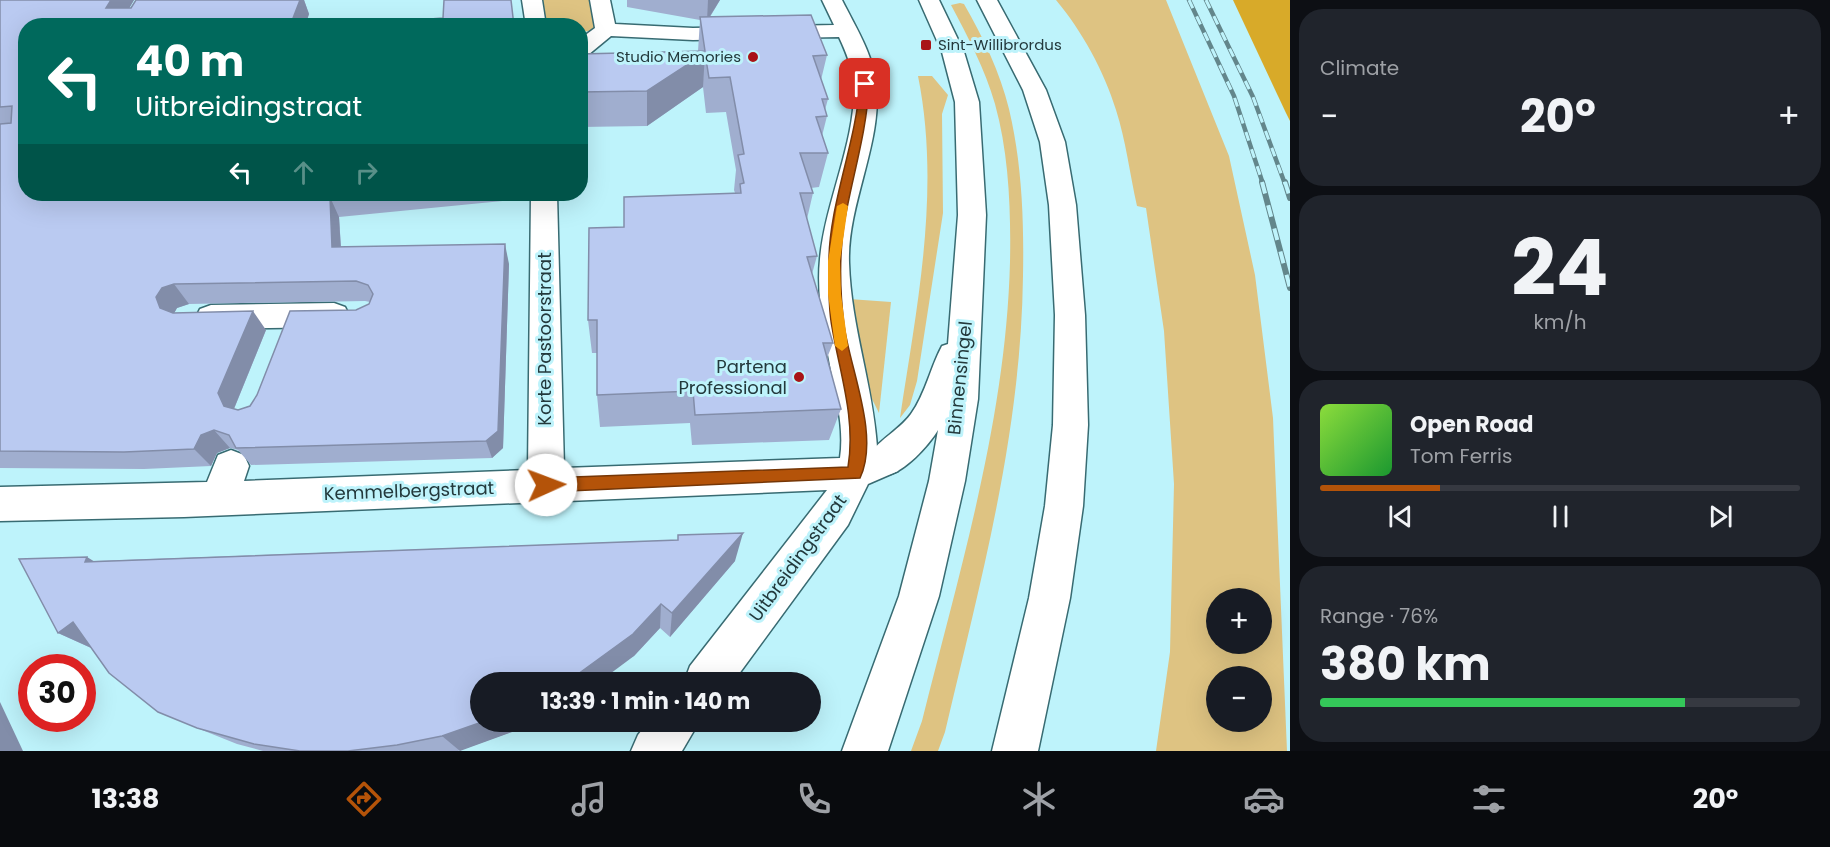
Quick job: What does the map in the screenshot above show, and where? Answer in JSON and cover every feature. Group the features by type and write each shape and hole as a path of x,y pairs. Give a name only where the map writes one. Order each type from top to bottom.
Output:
{"street":[{"path":"532,0 535,18"},
{"path":"600,0 606,30"},
{"name":"Uitbreidingstraat","path":"714,672 870,467 859,448 858,421 838,324 835,294 839,224 863,118 865,84 857,52 832,0"},
{"name":"Binnensingel","path":"865,751 919,597 947,481 961,399 968,299 972,184 967,102 953,52 929,0"},
{"path":"987,0 1028,73 1047,122 1061,191 1071,356 1064,506 1036,665 1015,751"},
{"path":"588,44 606,30"},
{"path":"588,33 606,30 693,34 847,31"},
{"name":"Korte Pastoorstraat","path":"544,201 546,485"},
{"path":"870,467 914,437 931,411 946,378 968,299"},
{"path":"189,318 365,315"},
{"path":"276,348 289,316"},
{"name":"Kemmelbergstraat","path":"0,504 225,482 546,485 870,467"},
{"path":"654,751 668,732"}],"shaded area":[{"path":"542,0 590,0 597,30 588,31 588,18 544,18"},
{"path":"1056,0 1166,0 1229,156 1255,275 1273,418 1287,751 1156,751 1170,652 1174,484 1164,331 1146,208 1137,206 1116,110 1099,66 1083,38"},
{"path":"1233,0 1290,0 1290,121 1286,113"},
{"path":"964,4 990,55 1005,95 1013,130 1022,213 1021,335 1007,449 997,506 945,732 938,751 911,751 922,721 979,493 1000,379 1007,321 1010,223 1003,143 1000,123 986,78 951,5"},
{"path":"918,76 932,76 948,95 942,114 943,213 917,381 910,405 900,418 919,290 927,205 925,119"},
{"path":"849,299 891,302 879,413 866,387"}],"building":[{"path":"0,0 111,0 106,8 131,8 136,0 300,0 293,18 18,18 18,201 330,201 332,247 505,244 498,431 486,441 236,448 229,435 214,430 201,435 194,449 124,452 0,451 0,124 11,123 12,106 0,107","holes":["356,281 368,285 373,294 369,304 356,310 290,311 257,395 250,406 238,410 224,406 218,393 253,311 173,313 160,308 156,297 162,288 174,284"]},
{"path":"444,0 511,0 513,18 443,18"},
{"path":"811,15 827,55 813,56 828,99 822,99 827,116 816,117 828,153 800,153 813,193 800,193 817,256 807,257 833,343 823,343 841,409 695,415 693,391 597,395 597,320 588,320 589,228 624,227 624,197 741,193 740,184 744,183 738,155 744,154 730,77 709,78 705,53 647,91 588,92 588,54 705,51 700,17"},
{"path":"743,533 672,613 661,604 633,634 581,672 470,672 470,726 442,736 348,751 300,751 254,744 197,728 158,712 109,673 73,622 58,633 19,559 87,557 85,562 678,540 678,535"}],"railway":[{"path":"1189,0 1234,96 1263,184"},
{"path":"1206,0 1253,97 1285,184"},
{"path":"1262,182 1290,288"},
{"path":"1285,182 1290,198"}],"slow traffic":[{"path":"842,346 835,294 834,261 843,206"}],"place":[{"name":"Sint-Willibrordus","path":"926,45"},
{"name":"Studio Memories","path":"753,57"},
{"name":"Partena Professional","path":"799,377"}],"route":[{"path":"546,485 855,473 859,448 858,421 838,324 834,261 839,224 863,118 865,84"}]}
